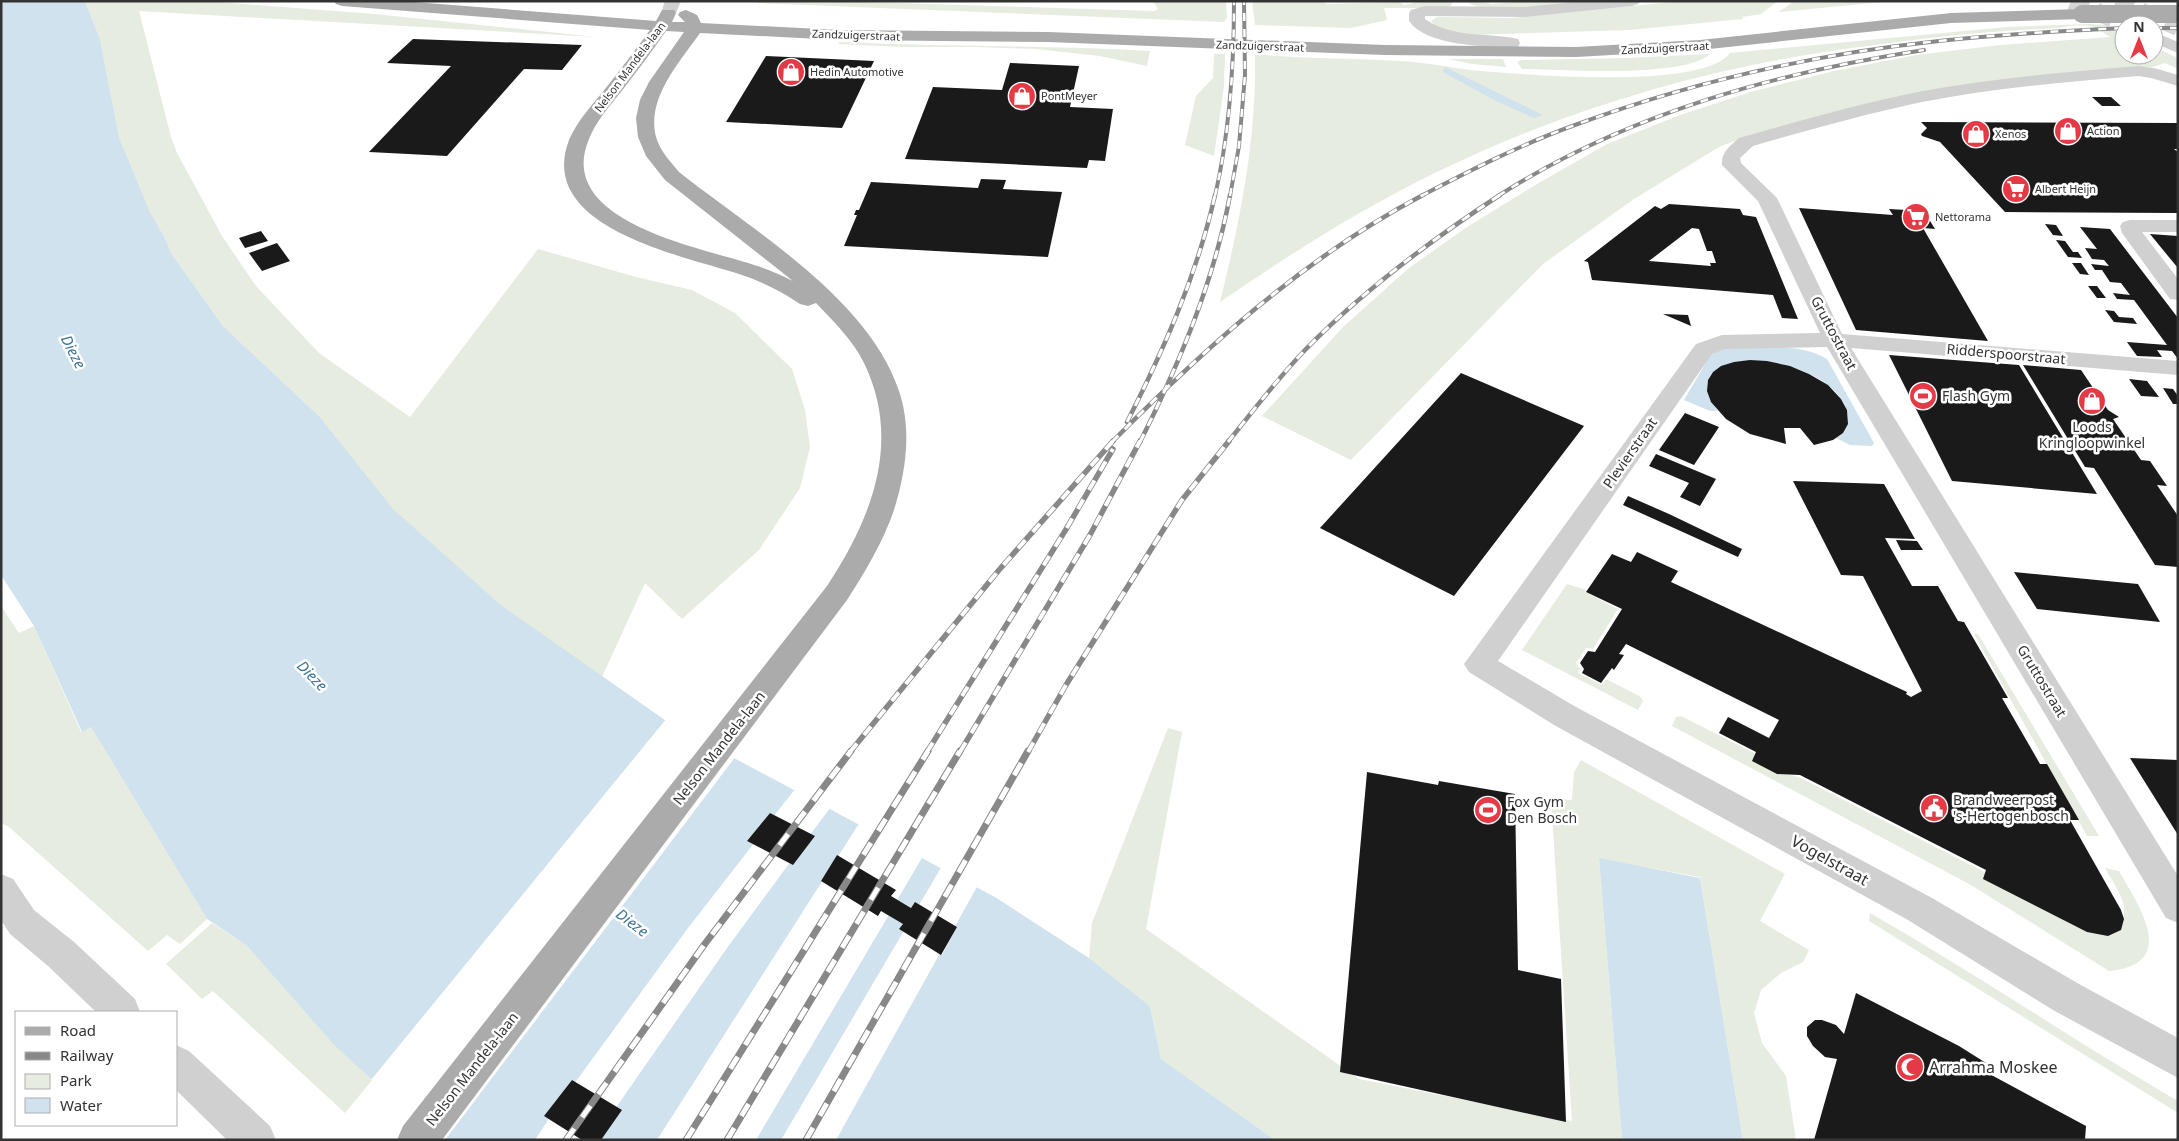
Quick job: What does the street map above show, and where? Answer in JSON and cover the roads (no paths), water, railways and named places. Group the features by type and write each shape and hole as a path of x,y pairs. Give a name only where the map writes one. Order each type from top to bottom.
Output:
{"main road":[{"name":"Zandzuigerstraat","path":"342,1 664,11 702,20 911,37 1064,38 1404,51 1526,53 1631,50 1711,45 1850,28 1955,18 2082,14 2178,14"},
{"path":"500,1 599,6"},
{"name":"Zandzuigerstraat","path":"915,21 1379,40 1512,43 1686,34 1928,6 1999,1"},
{"path":"1947,4 1955,18"},
{"path":"1928,6 1955,18"},
{"name":"Nelson Mandela-laan","path":"664,11 579,140 573,160 575,181 582,194 592,206 628,229 652,240 766,276 791,288 843,321"},
{"name":"Nelson Mandela-laan","path":"417,1140 816,621 850,574 885,499 894,453 893,415 883,380 865,347 843,321 787,264 672,176 658,163 645,136 644,120 649,97 702,20"}],"street":[{"path":"1512,43 1443,34 1421,24 1418,21 1418,13 1425,11 1525,12 1632,1"},
{"path":"2164,42 2178,48"},
{"name":"Gruttostraat","path":"2178,82 2154,73 2138,71 1995,85 1886,104 1746,142 1739,147 1731,158 1732,165 1767,198 1834,340 2178,907"},
{"path":"2178,226 2130,226 2132,234 2178,294"},
{"name":"Ridderspoorstraat","path":"1834,340 2178,368"},
{"name":"Plevierstraat","path":"1479,664 1704,349 1722,342 1834,340"},
{"name":"Vogelstraat","path":"1479,664 1565,716 1920,909 2066,997 2177,1057"},
{"path":"1,890 12,920 61,954 121,1011"},
{"path":"178,1066 256,1140"}],"water":[{"name":"Dieze","path":"1,1 85,1 100,39 119,137 150,212 164,236 171,253 223,326 320,417 393,509 501,605 672,725 995,897 1089,958 1150,1006 1161,1059 1275,1140 601,1140 622,1110 572,1080 544,1116 582,1140 438,1140 333,1044 246,945 207,919 91,727 82,732 34,626 1,575","holes":["770,813 815,836 793,865 747,841","837,855 895,890 891,896 911,908 915,902 957,927 942,955 899,929 903,924 881,911 877,916 821,881"]},
{"path":"1445,67 1543,115 1534,118 1494,100 1443,72"},
{"path":"1729,347 1792,348 1804,350 1827,359 1874,443 1872,446 1850,445 1836,438 1847,424 1848,415 1845,405 1829,386 1806,372 1779,364 1751,361 1728,364 1712,373 1708,389 1718,411 1710,411 1684,400 1711,354"},
{"path":"1599,858 1700,878 1743,1140 1622,1140"}],"tunnel":[{"path":"2071,1 2114,19"},
{"path":"2116,1 2178,27"}],"railway":[{"path":"1215,196 1228,123 1234,1"},
{"path":"1230,196 1239,146 1245,75 1244,1"},
{"path":"2164,28 2178,28"},
{"path":"1421,196 1478,167 1555,132 1664,96 1754,72 1846,54 1939,41 2114,29"},
{"path":"1498,196 1547,167 1598,142 1650,120 1703,101 1813,71 1924,50"},
{"path":"1127,422 1154,367 1189,283 1208,225 1215,195"},
{"path":"1165,390 1205,291 1215,259 1230,195"},
{"path":"1165,390 1258,306 1297,276 1338,247 1423,195"},
{"path":"1228,442 1296,360 1351,306 1424,248 1500,195"},
{"path":"1113,441 1165,390"},
{"path":"1140,442 1165,390"},
{"path":"850,752 999,570 1113,441"},
{"path":"960,752 1090,535 1140,441"},
{"path":"1028,752 1066,685 1182,500 1229,441"},
{"path":"927,752 1065,531 1113,449"},
{"path":"566,1140 704,945 851,751"},
{"path":"686,1140 928,751"},
{"path":"727,1140 960,751"},
{"path":"806,1140 1028,751"}],"place":[{"name":"Hedin Automotive","path":"791,72"},
{"name":"PontMeyer","path":"1022,96"},
{"name":"Action","path":"2068,131"},
{"name":"Xenos","path":"1976,134"},
{"name":"Albert Heijn","path":"2016,189"},
{"name":"Nettorama","path":"1916,217"},
{"name":"Flash Gym","path":"1923,396"},
{"name":"Loods Kringloopwinkel","path":"2092,401"},
{"name":"Brandweerpost 's-Hertogenbosch","path":"1934,808"},
{"name":"Fox Gym Den Bosch","path":"1488,810"},
{"name":"Arrahma Moskee","path":"1910,1067"}]}
